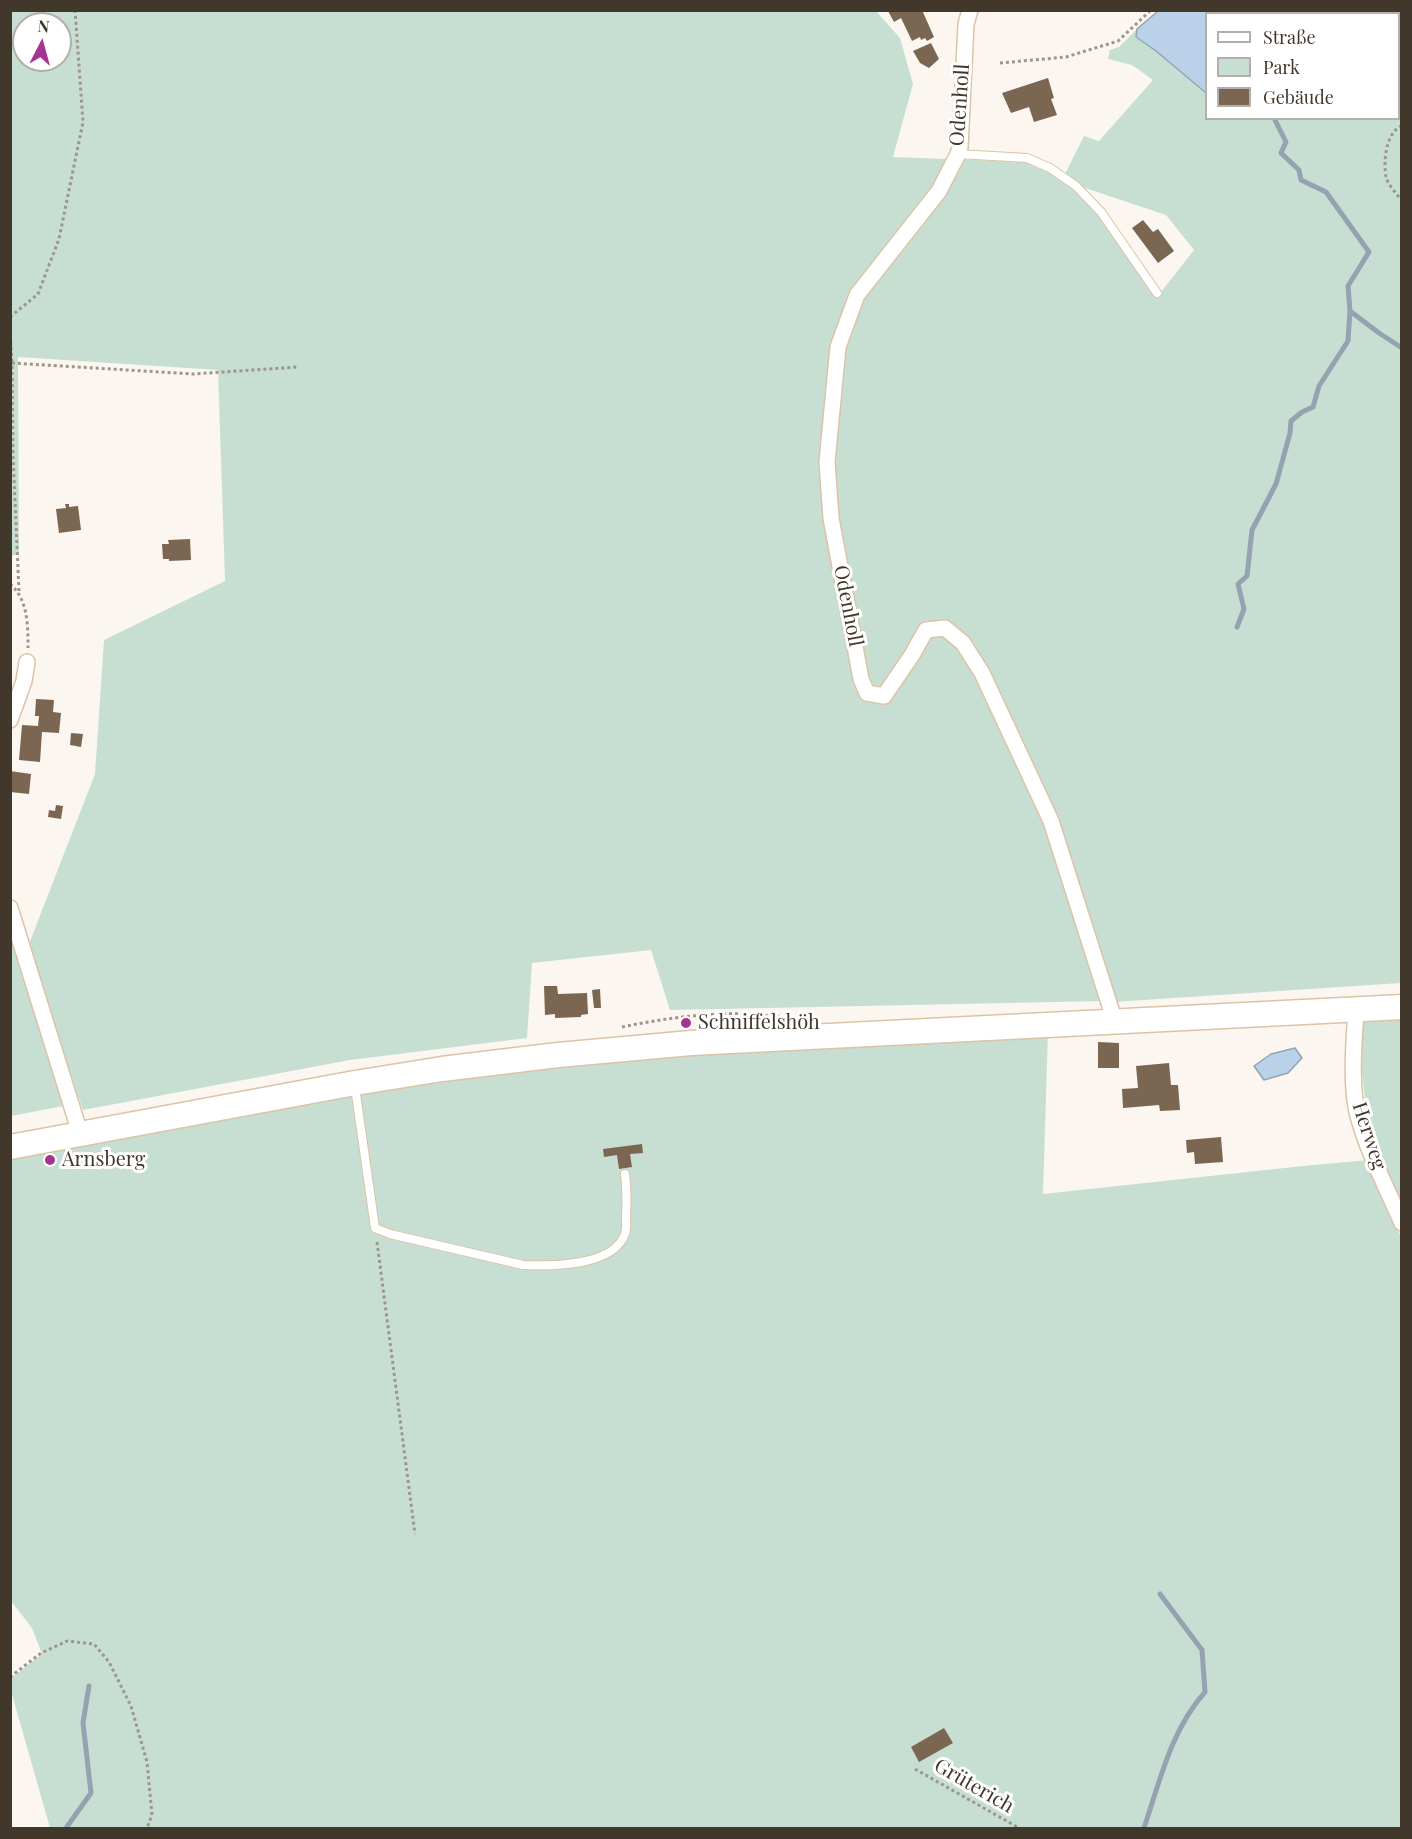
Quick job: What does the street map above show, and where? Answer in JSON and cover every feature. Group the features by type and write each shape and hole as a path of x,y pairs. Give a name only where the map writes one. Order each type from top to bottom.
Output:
{"main road":[{"path":"10,1147 355,1083 442,1069 558,1055 691,1042 1401,1007"}],"street":[{"name":"Odenholl","path":"970,10 966,24 958,154 939,191 857,295 838,347 826,462 831,518 861,679 867,693 884,696 926,630 945,628 963,643 982,673 1051,822 1115,1022"},
{"path":"10,720 24,681 27,662"},
{"path":"10,908 80,1133"},
{"name":"Herweg","path":"1356,1010 1355,1077 1358,1115 1401,1223"}],"lane":[{"path":"958,154 1027,158 1050,168 1076,186 1101,212 1157,293"},
{"path":"355,1083 375,1228 390,1234 523,1265 546,1266 575,1263 613,1250 621,1241 625,1233 628,1199 625,1174"}],"path":[{"path":"10,317 38,294 59,239 83,122 75,10"},
{"path":"1000,63 1066,57 1118,41 1151,10"},
{"path":"1401,126 1396,128 1388,140 1386,178 1401,201"},
{"path":"10,329 19,591 27,621 27,662"},
{"path":"12,363 193,374 298,367"},
{"path":"10,584 19,591"},
{"path":"375,1228 415,1534"},
{"path":"10,1677 41,1653 67,1641 94,1644 109,1662 135,1717 147,1762 152,1815 147,1828"},
{"name":"Grüterich","path":"915,1769 1019,1828"}],"green space":[{"path":"11,11 876,11 900,38 913,84 893,157 1025,162 1050,173 1074,189 1099,214 1157,297 1194,250 1166,215 1082,187 1065,174 1084,136 1099,141 1153,80 1132,65 1108,59 1110,50 1119,47 1137,29 1136,38 1156,51 1205,93 1205,120 1400,120 1400,12 1226,11 1401,11 1401,983 1113,1002 1048,822 1104,1001 670,1010 651,950 532,963 527,1038 350,1060 83,1110 27,949 95,774 104,640 225,581 218,370 18,357 19,554 11,556"},
{"path":"10,922 69,1105 11,1116 10,1116"},
{"path":"1401,1017 1401,1212 1378,1158 1366,1111 1357,1021"},
{"path":"1048,1031 1043,1194 1369,1160 1401,1237 1401,1828 50,1828 11,1691 11,1678 42,1654 32,1628 11,1601 11,1157 363,1087 552,1066"}],"water":[{"path":"1158,11 1227,12 1205,12 1205,92 1136,37 1137,29"},
{"path":"1295,1048 1302,1058 1288,1073 1264,1080 1254,1066 1271,1054"}],"building":[{"path":"922,10 934,37 927,41 925,38 921,40 920,37 912,41 901,18 894,22 888,11"},
{"path":"931,43 939,59 929,68 920,63 913,51"},
{"path":"1048,78 1054,98 1051,99 1057,115 1034,122 1029,107 1011,113 1002,93"},
{"path":"1143,220 1153,232 1158,229 1174,251 1158,263 1132,228"},
{"path":"65,504 69,504 69,507 78,506 81,530 59,533 56,509 66,508"},
{"path":"190,539 191,560 163,559 162,544 169,544 168,540"},
{"path":"36,699 54,700 53,712 61,713 59,733 42,732 40,762 19,760 22,725 38,726 39,716 35,716"},
{"path":"71,733 83,734 81,747 70,745"},
{"path":"10,771 31,774 29,794 10,792"},
{"path":"56,805 63,806 61,819 48,817 49,810 55,811"},
{"path":"544,986 557,986 558,994 587,993 588,1014 581,1015 581,1017 555,1018 555,1014 545,1015"},
{"path":"600,989 601,1008 594,1008 592,990"},
{"path":"1098,1042 1119,1043 1119,1068 1098,1068"},
{"path":"1169,1063 1171,1085 1178,1085 1180,1110 1160,1111 1159,1105 1123,1108 1122,1089 1138,1088 1136,1066"},
{"path":"1221,1137 1223,1162 1195,1164 1194,1152 1187,1153 1186,1140"},
{"path":"642,1144 643,1153 630,1154 632,1167 619,1169 617,1155 604,1157 603,1149"},
{"path":"944,1728 953,1743 919,1762 911,1747"}],"waterway":[{"path":"1275,120 1286,142 1281,153 1299,170 1301,180 1326,192 1369,252 1348,286 1350,311 1402,348"},
{"path":"1237,627 1244,609 1238,584 1247,576 1252,530 1276,484 1290,433 1291,421 1313,407 1319,386 1348,341 1350,311"},
{"path":"1144,1828 1175,1739 1193,1707 1205,1692 1202,1650 1160,1594"},
{"path":"66,1828 91,1793 83,1723 89,1686"}],"place":[{"name":"Schniffelshöh","path":"686,1023"},
{"name":"Arnsberg","path":"50,1160"}]}
